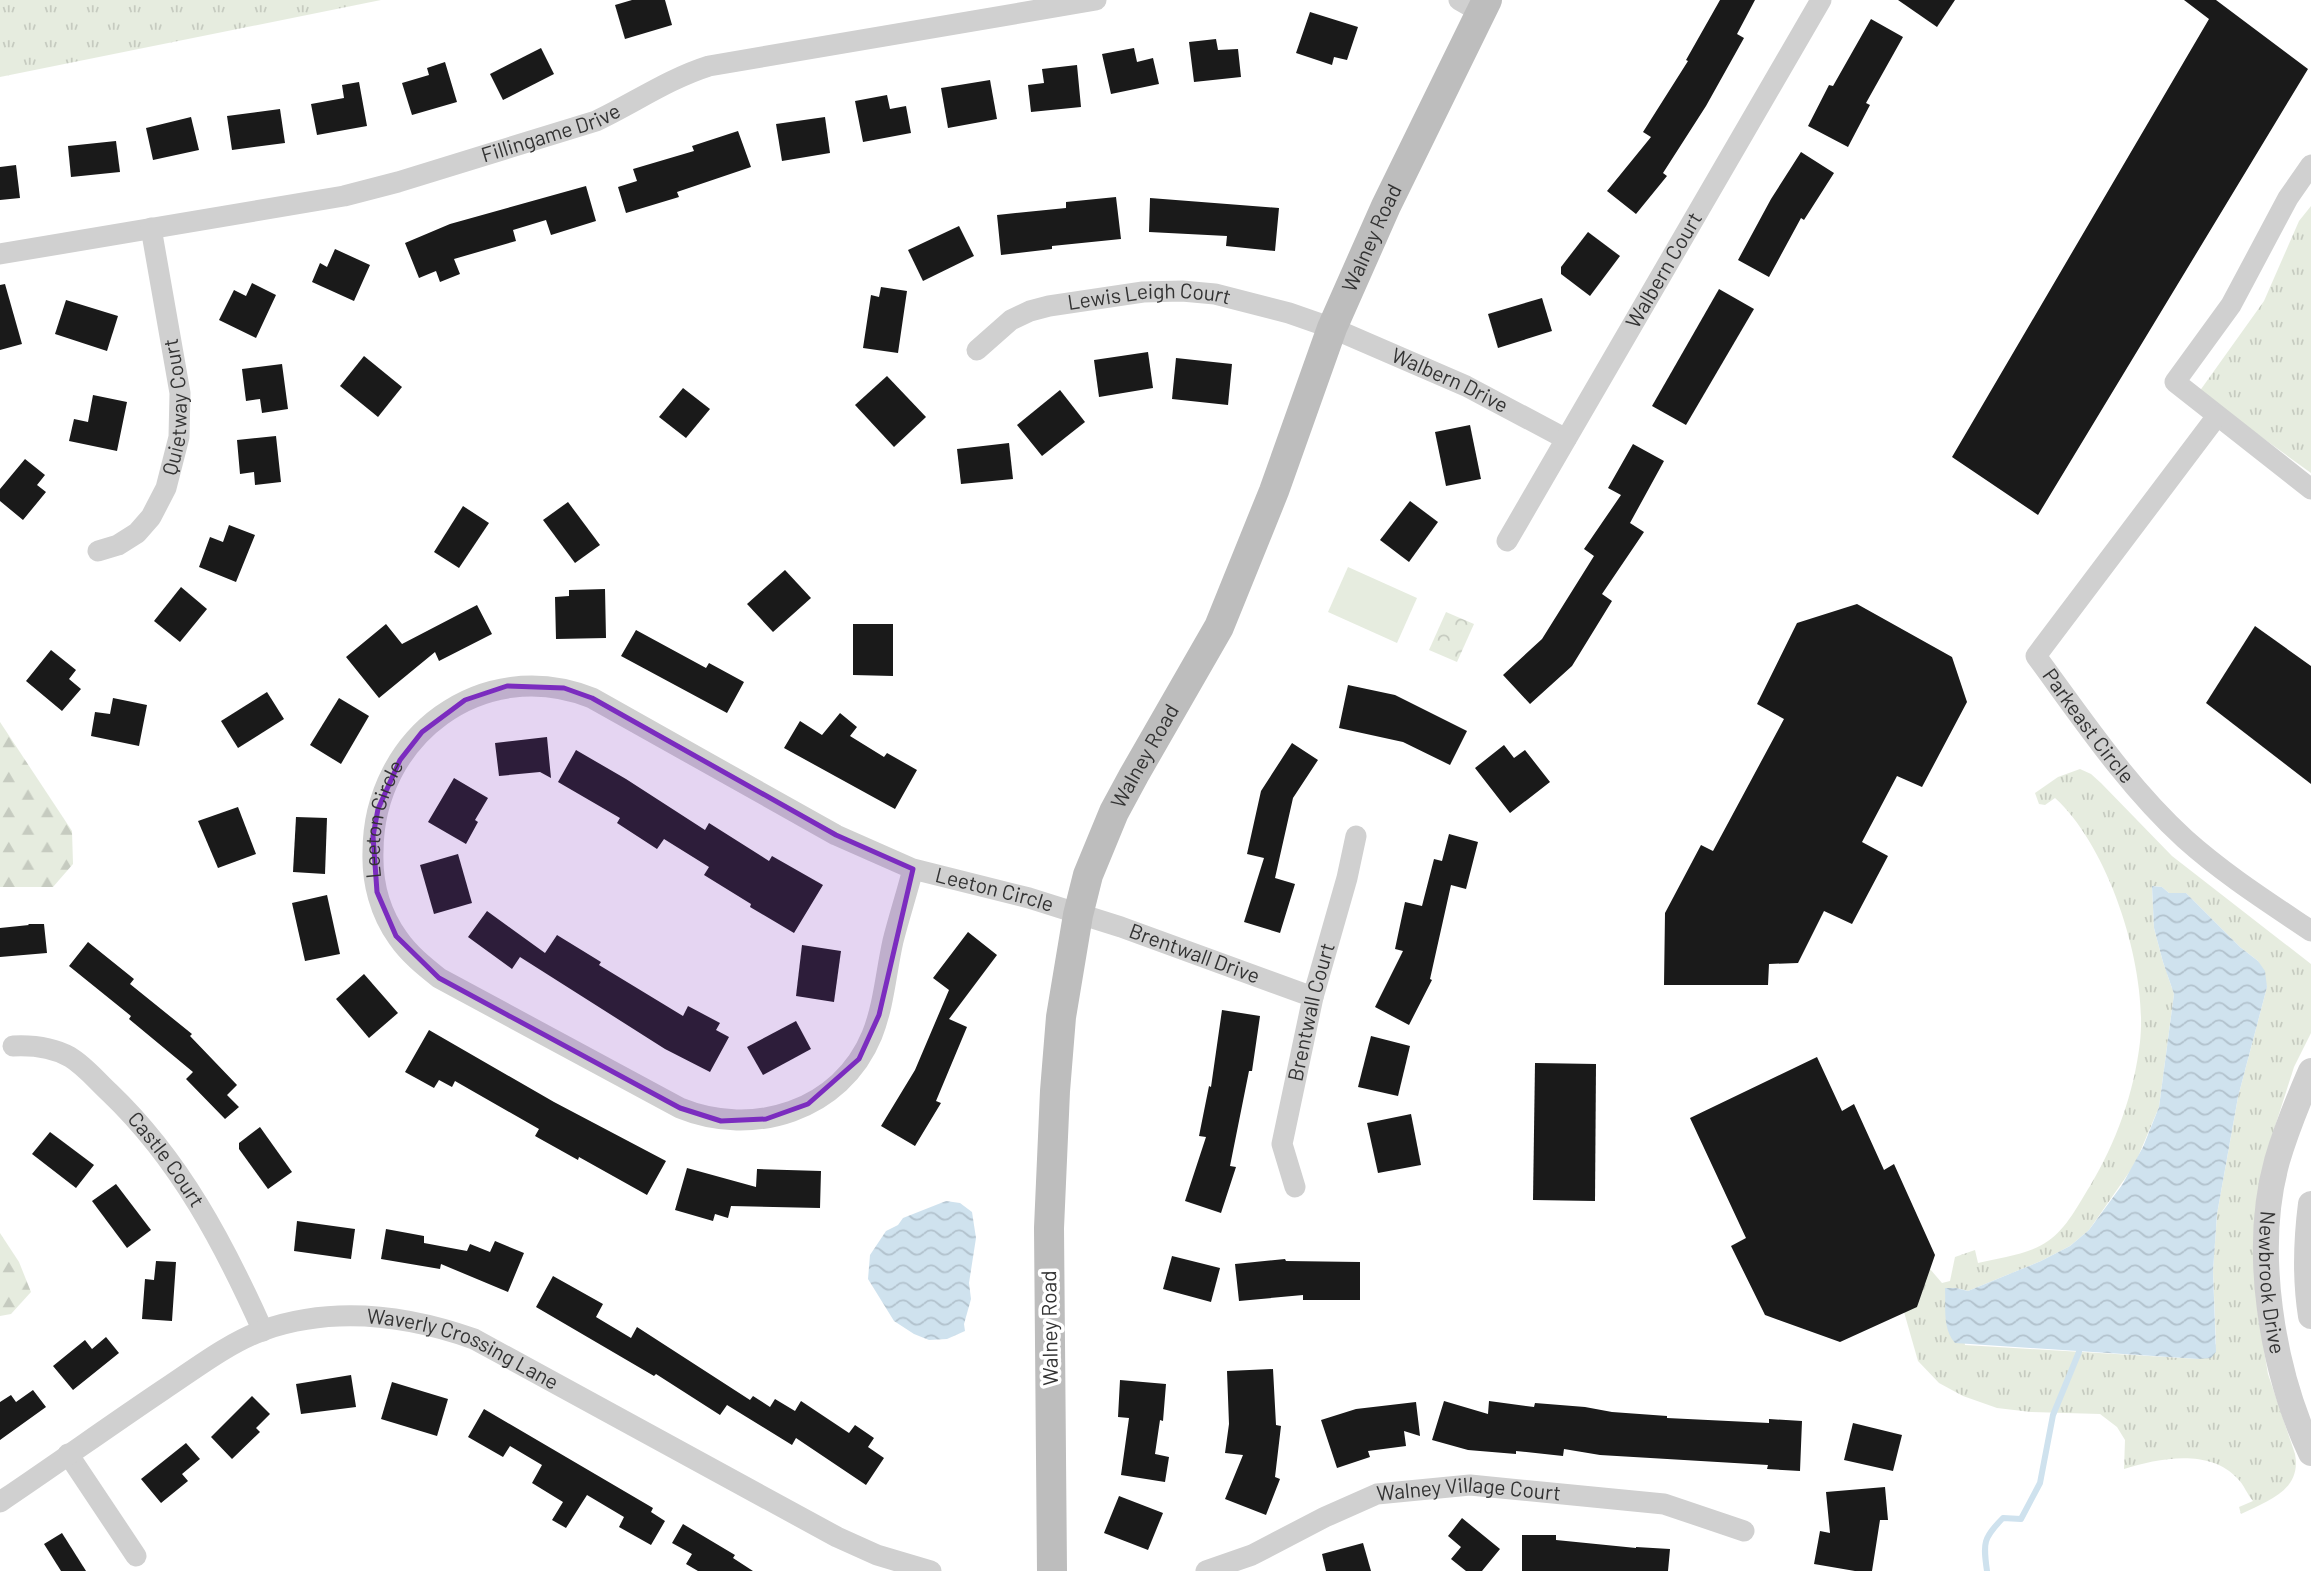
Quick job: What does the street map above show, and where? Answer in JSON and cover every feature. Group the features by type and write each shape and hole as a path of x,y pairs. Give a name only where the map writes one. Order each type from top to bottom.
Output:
{"main road":[{"name":"Walney Road","path":"1052,1571 1049,1228 1061,1017 1078,915 1088,875 1133,775 1219,627 1239,581 1332,328 1475,4"}],"street":[{"name":"Fillingame Drive","path":"0,254 344,196 398,182 596,121 668,81 709,66 1096,0"},
{"name":"Walbern Court","path":"1507,541 1821,0"},
{"path":"2311,165 2288,198 2231,305 2175,382 2311,489"},
{"name":"Quietway Court","path":"98,551 118,545 137,533 151,517 166,488 179,437 180,393 151,228"},
{"name":"Lewis Leigh Court","path":"977,350 1011,320 1030,311 1143,292 1215,294 1289,313 1332,328"},
{"name":"Walbern Drive","path":"1332,328 1466,386 1566,439"},
{"name":"Parkeast Circle","path":"2217,416 2036,656 2120,769 2162,816 2222,870 2311,931"},
{"name":"Leeton Circle","path":"913,869 893,942 880,1015 859,1059 845,1077 808,1104 787,1114 766,1119 732,1121 700,1116 680,1108 439,978 396,936 383,911 373,864 373,836 387,783 400,760 422,732 442,714 465,700 507,686 540,685 564,688 592,698 836,835 913,869 1029,898 1078,915"},
{"name":"Brentwall Court","path":"1295,1187 1282,1144 1313,997 1356,836"},
{"name":"Brentwall Drive","path":"1078,915 1313,997"},
{"name":"Castle Court","path":"13,1046 32,1045 52,1049 70,1058 110,1093 145,1131 185,1183 214,1227 238,1273 263,1331"},
{"name":"Newbrook Drive","path":"2311,1071 2277,1164 2267,1226 2267,1290 2283,1380 2311,1453"},
{"name":"Newbrook Drive","path":"2311,1205 2306,1238 2306,1284 2311,1317"},
{"name":"Waverly Crossing Lane","path":"0,1502 192,1370 244,1339 263,1331 324,1318 361,1315 399,1318 437,1326 474,1339 837,1537 877,1555 931,1571"},
{"path":"68,1454 136,1556"},
{"name":"Walney Village Court","path":"1206,1571 1252,1556 1325,1517 1377,1494 1469,1485 1664,1504 1744,1531"}],"highlighted area":[{"path":"507,686 564,688 592,698 836,835 913,869 879,1015 859,1059 808,1104 766,1119 721,1121 680,1108 439,978 396,936 377,892 373,836 378,809 400,760 422,732 465,700"}],"green space":[{"path":"0,0 381,0 0,77"},
{"path":"2311,206 2311,473 2199,392 2264,301 2299,221"},
{"path":"1348,567 1417,598 1397,643 1328,612"},
{"path":"1446,612 1474,624 1457,662 1429,650"},
{"path":"0,722 72,831 73,864 53,887 0,887"},
{"path":"2080,769 2091,774 2172,856 2311,964 2311,1033 2294,1067 2264,1161 2257,1308 2268,1374 2295,1454 2296,1466 2293,1477 2281,1493 2241,1514 2239,1507 2253,1501 2238,1479 2213,1463 2199,1459 2168,1459 2124,1469 2125,1440 2117,1427 2100,1414 1997,1408 1963,1396 1939,1383 1918,1361 1904,1312 1930,1269 1942,1283 1950,1281 1955,1257 1975,1250 1978,1263 2032,1250 2055,1236 2072,1216 2099,1170 2116,1135 2128,1099 2140,1042 2141,1013 2131,946 2121,911 2093,847 2075,820 2055,798 2045,805 2039,804 2035,793 2058,777","holes":["2152,886 2162,887 2169,893 2186,893 2240,947 2258,961 2267,987 2238,1097 2217,1214 2213,1271 2216,1344 2199,1359 1965,1345 1956,1288 1968,1291 2070,1246 2089,1230 2135,1164 2159,1107 2174,994 2154,928"]},
{"path":"0,1233 19,1262 31,1292 11,1314 0,1316"}],"water":[{"path":"2152,886 2162,887 2169,893 2186,893 2240,947 2258,961 2265,971 2267,987 2238,1097 2217,1214 2213,1271 2216,1352 2211,1358 2199,1359 1955,1343 1946,1324 1945,1288 1968,1291 2070,1246 2089,1230 2122,1185 2143,1147 2159,1107 2174,994 2154,928"},
{"path":"946,1201 960,1203 972,1212 976,1238 969,1283 971,1299 964,1324 965,1331 947,1339 929,1340 894,1321 868,1279 870,1255 886,1231 898,1225 903,1218"}],"building":[{"path":"632,0 665,0 672,25 625,39 615,5"},
{"path":"1720,0 1755,0 1737,34 1744,38 1706,106 1663,173 1667,176 1636,214 1607,191 1651,137 1643,132 1688,61 1686,60"},
{"path":"1898,0 1955,0 1937,27"},
{"path":"2184,0 2216,0 2308,69 2038,515 1952,457 2209,19"},
{"path":"1310,12 1358,27 1347,60 1334,57 1332,65 1296,53"},
{"path":"1871,19 1903,37 1866,103 1870,105 1848,147 1808,126 1829,85 1833,86"},
{"path":"1216,39 1218,50 1238,49 1241,77 1194,82 1189,42"},
{"path":"541,48 554,74 503,100 490,74"},
{"path":"1134,48 1137,62 1153,58 1159,84 1111,94 1102,54"},
{"path":"445,62 457,102 412,115 402,83 429,75 427,68"},
{"path":"1077,65 1081,107 1031,112 1028,85 1044,83 1042,69"},
{"path":"990,80 997,119 948,128 941,88"},
{"path":"359,82 367,126 317,135 311,104 344,98 342,85"},
{"path":"887,95 890,109 906,106 911,133 863,142 855,101"},
{"path":"280,109 285,143 232,150 227,116"},
{"path":"191,117 199,150 153,160 146,128"},
{"path":"825,117 830,153 782,161 776,124"},
{"path":"738,131 751,167 677,192 679,197 626,213 618,187 637,181 633,169 694,151 692,146"},
{"path":"116,141 120,172 71,177 68,146"},
{"path":"1801,152 1834,173 1804,220 1801,218 1769,277 1738,260 1771,199"},
{"path":"16,165 20,198 0,200 0,167"},
{"path":"586,186 596,221 551,235 546,220 513,230 516,241 454,259 460,274 440,282 436,271 419,278 405,243 450,224"},
{"path":"1116,197 1121,239 1052,246 1052,249 1001,255 997,215 1066,208 1066,202"},
{"path":"1150,198 1279,208 1275,251 1226,246 1227,236 1149,232"},
{"path":"959,226 974,256 923,281 908,250"},
{"path":"1588,232 1620,256 1590,296 1561,274 1561,267"},
{"path":"335,249 370,265 354,301 312,282 320,263 327,267"},
{"path":"252,283 276,295 256,338 219,320 234,290 246,296"},
{"path":"5,284 22,344 0,350 0,285"},
{"path":"881,287 907,291 898,353 863,348 871,295 879,297"},
{"path":"1719,289 1754,309 1686,425 1652,406"},
{"path":"1542,298 1552,331 1498,348 1488,314"},
{"path":"66,300 118,316 107,351 55,334"},
{"path":"1148,352 1153,388 1099,397 1094,360"},
{"path":"364,356 402,387 378,417 340,386"},
{"path":"1176,358 1232,364 1228,405 1172,399"},
{"path":"282,364 288,409 262,413 260,399 246,401 242,369"},
{"path":"887,376 926,417 894,447 855,405"},
{"path":"683,388 710,409 686,438 659,417"},
{"path":"1060,390 1085,422 1042,456 1017,425"},
{"path":"93,395 127,402 117,451 69,441 74,419 88,422"},
{"path":"1470,425 1481,479 1446,486 1435,432"},
{"path":"276,436 281,482 255,485 254,472 240,474 237,440"},
{"path":"1009,443 1013,479 961,484 957,449"},
{"path":"1633,444 1664,461 1630,523 1644,532 1602,594 1612,601 1572,666 1530,704 1503,675 1542,639 1594,556 1584,549 1621,495 1608,488"},
{"path":"25,459 45,475 37,485 46,492 23,520 0,501 0,489"},
{"path":"1410,501 1438,522 1409,562 1380,540"},
{"path":"568,502 600,545 575,563 543,520"},
{"path":"463,506 489,523 459,568 434,552"},
{"path":"229,525 255,535 236,582 199,567 210,537 223,542"},
{"path":"785,570 811,598 773,632 747,604"},
{"path":"181,587 207,609 180,642 154,621"},
{"path":"605,589 606,638 556,639 555,597 569,596 569,590"},
{"path":"1857,604 1952,657 1967,702 1922,787 1897,776 1862,842 1888,856 1852,924 1824,911 1798,963 1769,964 1768,985 1664,985 1665,913 1701,845 1713,851 1784,719 1757,704 1797,623"},
{"path":"477,605 492,634 439,661 435,652 379,698 346,657 386,624 402,644"},
{"path":"853,624 893,624 893,676 853,675"},
{"path":"2255,626 2311,666 2311,784 2206,703"},
{"path":"636,630 706,668 709,663 744,682 727,713 621,656"},
{"path":"51,650 76,670 69,679 81,689 62,711 26,681"},
{"path":"1348,685 1395,695 1467,731 1450,765 1403,742 1339,728"},
{"path":"267,692 284,719 238,748 221,721"},
{"path":"113,698 147,705 139,746 91,736 95,712 110,714"},
{"path":"339,698 369,716 341,764 310,745"},
{"path":"840,713 857,727 850,736 884,757 887,753 917,770 895,809 784,748 800,721 822,735"},
{"path":"547,737 551,778 540,772 499,776 495,743"},
{"path":"1292,743 1318,760 1293,798 1275,878 1295,884 1280,933 1244,922 1264,858 1247,854 1261,791"},
{"path":"1504,745 1514,758 1525,750 1550,782 1510,813 1475,768"},
{"path":"576,750 705,830 709,823 769,861 772,856 823,885 794,933 704,875 709,867 664,839 657,849 617,823 620,818 558,782"},
{"path":"454,778 488,798 475,820 478,822 466,844 428,822"},
{"path":"238,807 256,854 218,868 198,821"},
{"path":"296,817 327,818 325,874 293,872"},
{"path":"1449,834 1478,842 1466,889 1451,885 1430,979 1432,980 1409,1025 1375,1007 1403,951 1395,949 1405,902 1422,906 1434,859 1442,861"},
{"path":"458,854 472,903 434,914 420,865"},
{"path":"327,895 340,954 305,961 292,903"},
{"path":"487,911 545,953 557,935 601,962 599,965 683,1016 688,1006 720,1023 716,1030 729,1037 710,1072 665,1049 520,957 512,969 468,937"},
{"path":"44,924 47,953 0,957 0,928"},
{"path":"968,932 997,955 949,1019 967,1027 936,1101 941,1103 915,1146 881,1126 915,1070 949,990 933,978"},
{"path":"88,942 134,979 130,984 192,1034 190,1036 237,1085 227,1095 239,1107 225,1119 186,1079 193,1072 129,1019 131,1016 69,966"},
{"path":"802,945 841,951 834,1002 796,996"},
{"path":"364,974 398,1013 369,1038 336,999"},
{"path":"1222,1010 1260,1016 1252,1071 1249,1071 1230,1166 1236,1167 1221,1213 1185,1201 1206,1137 1199,1136 1209,1086 1211,1087"},
{"path":"796,1021 811,1049 763,1075 747,1047"},
{"path":"429,1030 554,1102 666,1161 647,1195 535,1136 539,1129 455,1081 452,1087 439,1080 434,1088 405,1072"},
{"path":"1371,1036 1410,1046 1398,1096 1358,1087"},
{"path":"1817,1057 1842,1111 1854,1104 1884,1170 1894,1164 1935,1255 1917,1307 1840,1342 1765,1315 1731,1246 1746,1238 1690,1118"},
{"path":"1535,1063 1596,1064 1595,1201 1533,1200"},
{"path":"1411,1114 1421,1165 1378,1173 1367,1123"},
{"path":"260,1127 292,1172 268,1189 239,1149 239,1143"},
{"path":"50,1132 94,1165 76,1188 32,1154"},
{"path":"687,1168 756,1187 757,1169 821,1171 820,1208 731,1206 728,1218 715,1214 713,1221 675,1210"},
{"path":"116,1184 151,1230 127,1248 92,1201"},
{"path":"297,1221 355,1229 351,1259 294,1251"},
{"path":"386,1229 424,1236 424,1243 467,1251 470,1244 490,1252 495,1241 524,1253 508,1292 441,1264 440,1269 381,1259"},
{"path":"1172,1256 1220,1268 1211,1302 1163,1289"},
{"path":"1285,1259 1360,1262 1360,1300 1303,1300 1303,1295 1239,1301 1235,1264"},
{"path":"156,1261 176,1262 172,1321 142,1319 145,1279 154,1280"},
{"path":"553,1276 603,1304 596,1317 631,1338 637,1327 750,1400 753,1396 770,1407 775,1399 795,1411 801,1401 849,1433 855,1425 874,1438 868,1447 884,1458 866,1485 796,1438 792,1445 727,1405 720,1415 656,1374 654,1376 536,1307"},
{"path":"106,1337 119,1353 73,1390 53,1366 85,1340 92,1349"},
{"path":"1273,1369 1276,1425 1281,1426 1275,1477 1280,1479 1266,1515 1225,1499 1243,1455 1225,1453 1229,1424 1227,1371"},
{"path":"351,1375 356,1407 301,1414 296,1384"},
{"path":"1120,1380 1166,1384 1163,1421 1160,1420 1155,1454 1169,1457 1165,1482 1121,1475 1129,1418 1118,1417"},
{"path":"392,1382 448,1399 437,1436 381,1419"},
{"path":"33,1390 46,1407 0,1440 0,1402 11,1395 16,1402"},
{"path":"252,1396 270,1414 256,1428 260,1432 232,1459 211,1437"},
{"path":"1444,1401 1488,1414 1489,1401 1534,1407 1535,1403 1585,1407 1667,1418 1769,1423 1769,1419 1802,1421 1800,1471 1767,1469 1768,1465 1600,1455 1564,1449 1563,1456 1468,1450 1432,1440"},
{"path":"1416,1402 1420,1436 1404,1431 1406,1446 1368,1451 1370,1457 1337,1468 1321,1420 1356,1409"},
{"path":"484,1409 653,1508 651,1512 665,1521 651,1545 619,1527 624,1517 587,1495 566,1528 552,1520 563,1502 532,1483 542,1465 510,1446 503,1457 468,1437"},
{"path":"1853,1423 1902,1435 1893,1471 1844,1460"},
{"path":"186,1443 200,1459 182,1474 188,1481 161,1503 141,1479"},
{"path":"1885,1487 1888,1520 1880,1520 1872,1571 1814,1564 1820,1531 1830,1533 1826,1492"},
{"path":"1119,1496 1163,1513 1148,1550 1104,1533"},
{"path":"1462,1518 1500,1549 1482,1571 1466,1571 1451,1559 1461,1547 1448,1536"},
{"path":"683,1524 735,1555 733,1558 753,1571 698,1571 686,1564 692,1554 672,1543"},
{"path":"62,1533 86,1571 61,1571 44,1544"},
{"path":"1522,1535 1556,1535 1556,1540 1670,1549 1668,1571 1522,1571"},
{"path":"1363,1543 1371,1571 1326,1571 1322,1554"}],"waterway":[{"path":"1987,1571 1985,1547 1988,1536 2003,1518 2021,1519 2040,1483 2053,1415 2079,1352"}]}
